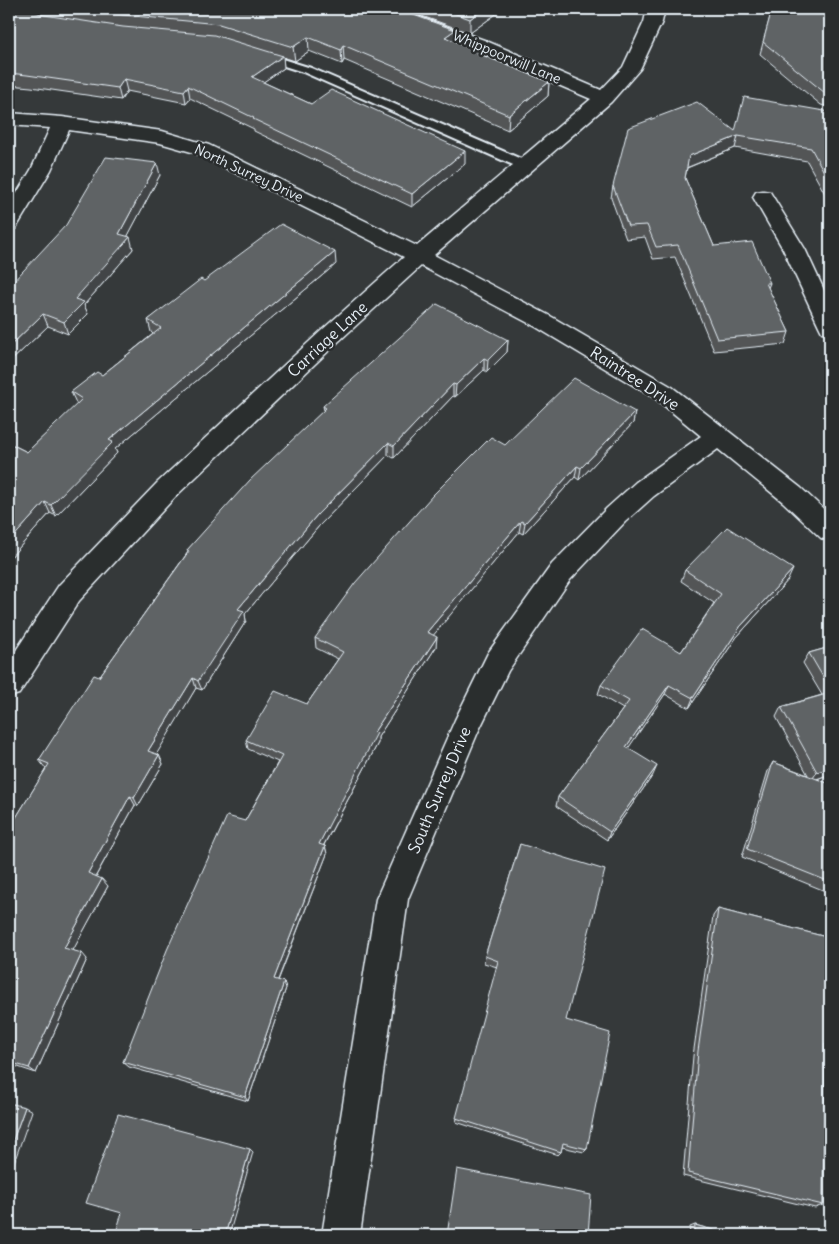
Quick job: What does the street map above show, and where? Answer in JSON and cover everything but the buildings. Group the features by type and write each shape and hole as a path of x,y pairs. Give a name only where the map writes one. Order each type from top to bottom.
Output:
{"street":[{"name":"Whippoorwill Lane","path":"381,9 478,44 604,98"},
{"name":"Carriage Lane","path":"9,686 69,593 167,489 330,336 419,256 604,98 632,69 653,22 656,9"},
{"name":"North Surrey Drive","path":"9,119 62,123 162,137 202,149 419,256"},
{"path":"9,223 41,170 62,123"},
{"path":"763,197 794,249 830,326"},
{"name":"Raintree Drive","path":"419,256 544,322 664,393 792,495 830,531"},
{"name":"South Surrey Drive","path":"341,1235 392,899 465,729 498,662 561,572 616,515 645,490 717,437"}],"lane":[{"path":"253,53 307,70 524,165"}]}
